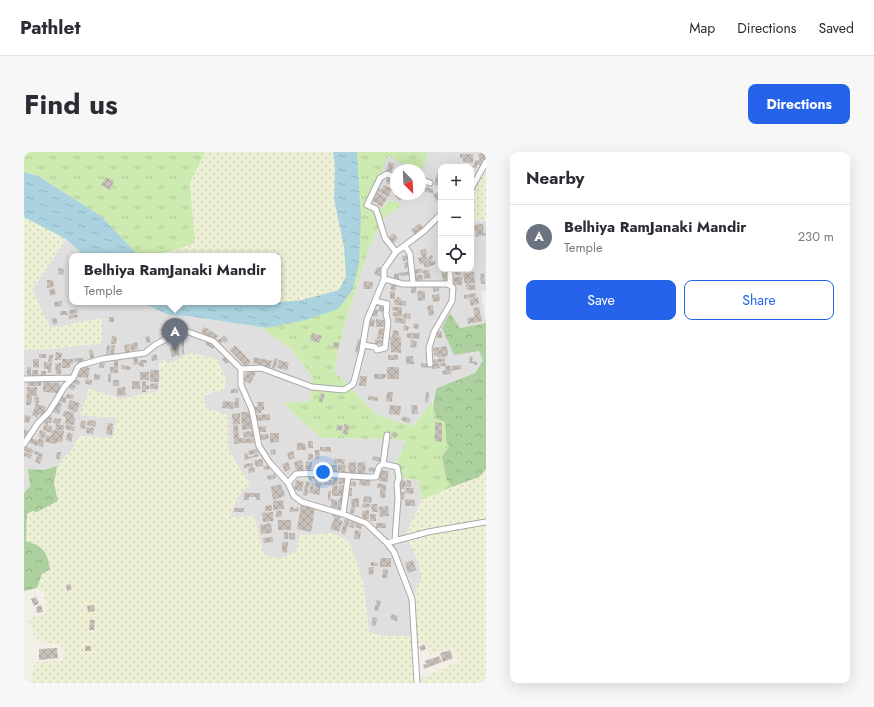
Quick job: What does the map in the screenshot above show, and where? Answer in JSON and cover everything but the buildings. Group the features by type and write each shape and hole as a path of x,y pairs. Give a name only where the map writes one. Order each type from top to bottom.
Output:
{"street":[{"path":"474,184 486,162"},
{"path":"390,175 387,174 380,178 367,205 376,209 385,238 396,252"},
{"path":"426,181 430,182"},
{"path":"241,369 261,368 312,387 344,390 353,384 363,345 367,320 384,279 384,269 396,252 405,246 438,217"},
{"path":"405,246 410,254 413,284"},
{"path":"430,364 429,348 434,332 452,301 453,288 450,285 450,272"},
{"path":"384,279 403,284 450,285"},
{"path":"363,345 375,347 377,350 385,348 388,322 386,314 387,304 375,301"},
{"path":"24,444 38,423 49,412 65,386 73,378 78,367 81,365 102,359 145,353 155,345 183,330 213,341 241,369 242,385 252,410 259,446 270,463 288,483 294,496 302,502 343,514 366,523 387,543 394,552 412,599 417,683"},
{"path":"24,379 73,378"},
{"path":"288,483 296,474 312,473 348,477 376,477 379,467 383,464 387,436"},
{"path":"383,464 397,467 399,471 395,540"},
{"path":"343,514 348,477"},
{"path":"387,543 428,532 486,522"}],"shaded area":[{"path":"428,152 486,152 486,170 474,188 474,164 438,164 438,272 474,272 474,222 486,221 486,291 481,291 486,323 460,328 442,328 479,351 484,361 475,373 437,388 432,402 413,426 377,415 334,371 343,330 367,254 381,221 402,205 390,200 426,200 426,164 424,164"},
{"path":"388,154 404,164 390,164 390,200 382,210 370,203"},
{"path":"66,239 82,253 69,253 69,305 147,305 169,315 188,316 260,327 291,349 312,376 310,401 283,403 321,438 395,439 406,441 395,466 394,477 417,480 422,500 406,534 418,562 422,578 413,596 413,636 382,636 369,632 363,581 297,551 280,559 264,555 254,516 229,518 237,498 250,483 239,468 228,448 228,415 205,408 204,396 215,391 224,391 191,353 169,364 159,362 159,391 121,399 89,389 117,418 113,438 80,436 72,449 57,466 43,470 24,493 24,350 52,349 102,343 50,328 32,290"}],"green space":[{"path":"24,152 205,152 190,183 195,243 163,253 136,253 101,216 38,176 24,172"},
{"path":"205,152 333,152 335,169 334,199 344,247 346,276 339,290 302,300 281,302 281,253 163,253 195,243 190,183"},
{"path":"357,152 428,152 424,164 403,164 388,155 370,203 382,209 390,200 402,205 381,221 367,254 343,330 334,371 377,415 413,426 432,402 434,413 445,422 446,441 449,447 442,456 446,479 452,487 422,500 417,480 393,477 395,466 406,441 395,439 321,438 283,403 310,401 312,376 291,349 260,327 267,328 352,291"},
{"path":"486,170 486,221 474,222 474,188"},
{"path":"24,217 66,239 32,290 50,328 102,318 102,343 52,349 24,350"},
{"path":"450,313 460,328 486,323 486,469 479,477 452,487 446,479 442,456 449,447 446,441 445,422 437,419 435,415 433,407 434,397 437,388 475,373 483,361 479,351 454,355 442,328"},
{"path":"191,353 217,359 226,379 224,391 215,391 204,396 205,408 228,415 228,448 239,468 250,483 237,498 229,517 254,516 264,555 280,559 297,551 300,535 333,533 349,541 363,581 369,632 382,636 413,636 416,683 34,683 32,679 35,662 62,661 64,647 37,641 28,619 47,613 44,593 37,588 42,574 26,541 27,514 32,511 38,512 49,507 57,466 72,449 80,436 113,438 117,418 80,415 89,389 121,399 159,391 159,362 163,359 169,364"},
{"path":"57,466 54,484 58,501 37,512 32,511 27,514 26,541 40,547 43,550 46,554 50,569 42,574 37,588 24,591 24,493 30,486 28,469 43,470"},
{"path":"486,469 486,683 420,683 420,679 459,661 452,648 430,655 425,642 416,644 413,596 422,578 418,562 406,534 422,500 479,477"}],"water":[{"path":"333,152 357,152 361,217 359,264 352,291 338,309 306,320 267,328 188,316 169,315 147,305 281,305 281,302 302,300 339,290 346,276 344,247 334,199 335,169"},
{"path":"24,172 38,176 101,216 136,253 82,253 66,239 24,217"}],"place":[{"name":"Belhiya RamJanaki Mandir","path":"175,351"}]}
